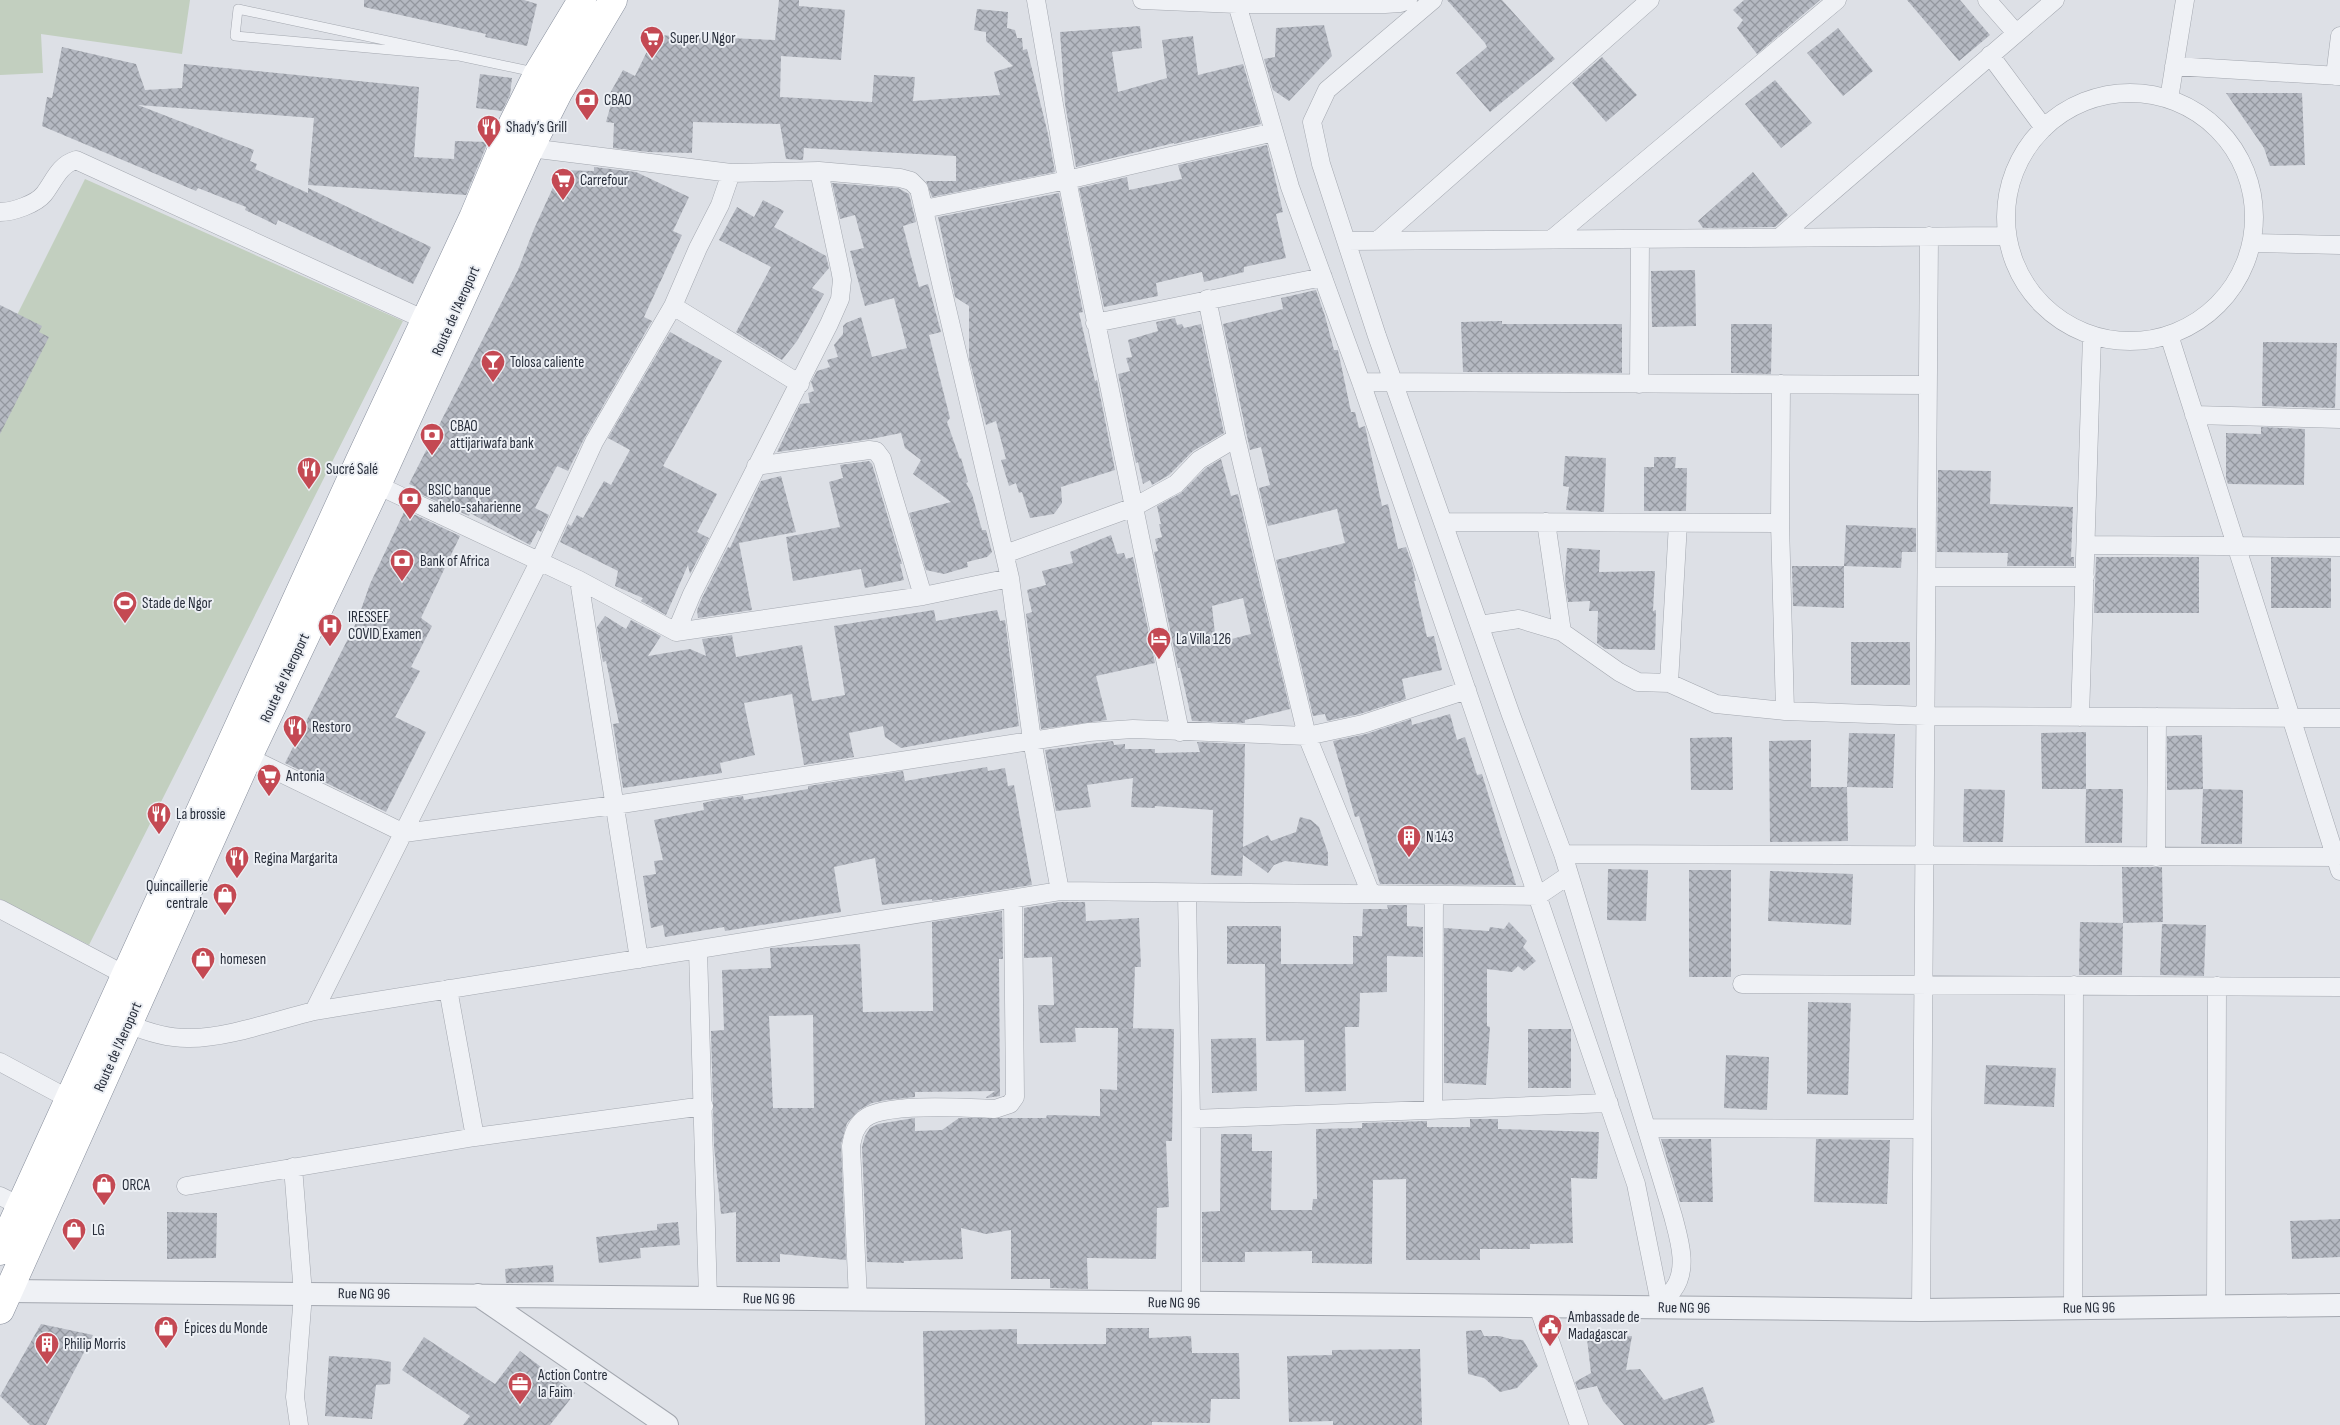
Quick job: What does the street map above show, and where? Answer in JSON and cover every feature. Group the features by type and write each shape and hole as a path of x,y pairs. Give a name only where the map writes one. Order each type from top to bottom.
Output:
{"highway":[{"name":"Route de l'Aeroport","path":"4,1301 248,757 377,485 530,148 560,91 613,0"},
{"name":"Route de l'Aeroport","path":"0,1251 10,1201 69,1099 473,218 512,125 538,73 578,3"}],"street":[{"path":"1036,0 1067,180 1095,323 1180,732"},
{"path":"1142,0 1237,4 1385,4 1400,3 1408,0"},
{"path":"1433,0 1327,90 1312,122 1321,164 1394,382 1479,625 1563,854 1673,1216 1681,1251 1681,1271 1672,1291 1660,1304"},
{"path":"1377,241 1650,0"},
{"path":"1552,239 1837,0"},
{"path":"1987,0 2016,33"},
{"path":"1780,237 2055,0"},
{"path":"2169,99 2185,0"},
{"path":"1237,4 1290,187 1361,382 1636,1184 1660,1304"},
{"path":"2174,66 2338,76 2340,36"},
{"path":"1990,56 2044,128"},
{"path":"2131,93 2150,94 2169,99 2202,115 2229,140 2239,155 2252,189 2255,207 2253,244 2240,277 2217,306 2187,328 2169,335 2131,341 2111,340 2092,336 2058,319 2030,292 2012,258 2007,236 2006,213 2013,175 2021,158 2044,128 2075,106 2093,99 2131,93"},
{"path":"924,209 1067,180 1274,132"},
{"path":"530,148 731,173 819,171 906,179 919,189 1010,578 1032,740 1060,891"},
{"path":"0,212 20,208 42,196 61,168 76,160 425,320"},
{"path":"676,632 692,594 756,466 830,324 841,290 840,269 819,171"},
{"path":"314,1011 539,562 594,442 673,306 698,248 720,205 731,173"},
{"path":"1921,1310 1929,236"},
{"path":"1346,241 2007,236"},
{"path":"1639,384 1640,239"},
{"path":"2253,244 2340,245"},
{"path":"1095,323 1323,277"},
{"path":"1207,299 1236,438 1307,736 1371,894"},
{"path":"673,306 800,384"},
{"path":"1563,854 2156,857 2338,864 2169,335"},
{"path":"2080,717 2092,336"},
{"path":"1361,382 1928,385"},
{"path":"1781,384 1780,523 1785,711"},
{"path":"2194,415 2340,419"},
{"path":"1005,554 1134,507 1176,484 1202,458 1236,438"},
{"path":"756,466 869,450 876,451 882,459 923,596"},
{"path":"377,485 579,580 676,632 923,596 1010,578"},
{"path":"1443,522 1780,523"},
{"path":"1546,522 1562,632"},
{"path":"1669,683 1678,522"},
{"path":"2086,546 2340,548"},
{"path":"1927,577 2085,577"},
{"path":"579,580 639,959"},
{"path":"1479,625 1518,620 1562,632 1619,672 1638,682 1669,683 1716,704 1785,711 1926,716 2340,718"},
{"path":"248,757 404,833 615,805 1089,732 1133,729 1307,736 1362,724 1467,690"},
{"path":"2156,857 2157,717"},
{"path":"128,1024 152,1034 188,1038 227,1032 314,1011 1060,891 1538,896 1569,874"},
{"path":"1187,893 1191,1119 1191,1303"},
{"path":"1433,1110 1434,895"},
{"path":"858,1300 851,1146 857,1126 865,1117 900,1108 995,1109 1010,1104 1015,1097 1013,899"},
{"path":"0,910 125,975"},
{"path":"698,950 704,1106 708,1298"},
{"path":"1742,984 2340,987"},
{"path":"2073,1309 2074,985"},
{"path":"2216,1307 2217,986"},
{"path":"448,989 475,1137"},
{"path":"0,1062 69,1099"},
{"path":"1191,1119 1609,1103"},
{"path":"186,1186 475,1137 704,1106"},
{"path":"1646,1128 1922,1129"},
{"path":"293,1168 303,1294 295,1397 299,1425"},
{"name":"Rue NG 96","path":"4,1301 303,1294 1538,1306 1660,1304 1921,1310 2340,1305"},
{"path":"478,1296 667,1425"},
{"path":"1538,1306 1579,1425"}],"lane":[{"path":"457,56 235,36 238,9 538,73"}],"green space":[{"path":"0,0 190,0 182,54 41,34 43,73 0,75"},
{"name":"Stade de Ngor","path":"85,179 403,321 89,945 0,899 0,349"}],"building":[{"path":"364,0 524,0 537,4 527,46 485,37 486,34 364,7"},
{"path":"779,0 799,0 799,6 845,10 841,60 781,56 780,97 872,102 874,75 915,77 913,101 1000,95 994,72 1013,66 986,41 986,32 974,30 977,9 1008,12 1007,28 1015,30 1017,38 1022,38 1023,50 1027,49 1048,134 1055,172 932,197 926,181 956,181 956,156 804,148 803,160 786,159 780,124 693,122 692,153 648,152 613,148 614,123 606,122 612,101 609,95 623,70 635,76 655,35 775,40"},
{"path":"1447,0 1502,0 1555,59 1490,112 1456,73 1487,47"},
{"path":"1744,0 1820,0 1757,54 1737,28 1743,20 1733,10"},
{"path":"1907,0 1960,0 1990,35 1959,61"},
{"path":"1324,25 1332,56 1289,101 1273,90 1264,59 1275,57 1276,28"},
{"path":"1140,26 1142,48 1112,52 1118,92 1167,78 1162,40 1193,36 1198,75 1243,64 1261,124 1076,167 1065,104 1060,32"},
{"path":"1838,28 1873,71 1843,96 1807,53"},
{"path":"62,47 136,64 145,90 182,88 184,64 419,87 414,157 454,159 455,141 488,142 466,195 308,185 314,118 138,105 254,150 250,161 257,164 255,169 308,193 308,188 431,247 413,284 278,220 276,225 245,210 246,207 198,188 196,191 42,126 47,97 52,98"},
{"path":"1602,57 1637,95 1606,122 1572,83"},
{"path":"480,74 512,78 510,95 502,111 476,108"},
{"path":"1775,80 1812,123 1781,148 1745,104"},
{"path":"2226,93 2302,93 2305,165 2270,166 2264,148"},
{"path":"1267,145 1283,212 1276,214 1286,258 1244,267 1244,272 1204,282 1202,272 1156,283 1158,296 1104,307 1079,188 1127,177 1129,190 1182,179 1178,165"},
{"path":"594,167 636,172 689,197 673,231 682,235 644,317 652,321 585,437 568,471 557,466 535,508 549,515 541,532 538,530 530,545 470,513 469,516 414,491 416,487 409,484 518,270 561,170 594,171"},
{"path":"1753,172 1788,215 1775,227 1703,228 1698,221"},
{"path":"832,183 898,188 909,194 916,222 903,226 919,287 928,284 941,332 929,335 950,418 947,422 961,458 968,482 966,483 972,494 982,530 986,530 992,552 987,557 967,562 968,567 944,574 926,570 909,513 951,502 913,474 921,460 905,448 901,433 777,452 800,404 810,403 808,393 814,391 811,382 817,371 830,367 827,360 838,357 834,345 843,334 843,326 846,323 861,317 872,357 907,348 894,298 865,306 850,251 864,248 855,215 840,219"},
{"path":"1059,193 1083,312 1079,313 1095,381 1097,380 1115,470 1061,487 1062,503 1054,514 1030,518 1022,492 1019,493 1016,483 1009,486 1001,460 1006,459 996,421 986,425 969,358 969,306 955,297 938,217"},
{"path":"763,200 784,211 774,227 826,256 829,268 812,288 824,294 797,341 782,360 736,332 771,267 719,240 737,207 754,217"},
{"path":"1695,270 1696,326 1652,327 1651,271"},
{"path":"1316,290 1334,350 1338,350 1351,412 1355,412 1359,428 1365,426 1382,506 1388,504 1398,549 1406,547 1416,581 1414,581 1427,637 1434,636 1442,670 1402,679 1406,699 1360,714 1327,721 1325,714 1313,716 1276,560 1345,543 1337,509 1268,526 1259,488 1270,485 1261,447 1250,450 1223,324 1283,309 1281,298"},
{"path":"0,305 42,326 39,332 49,337 0,434"},
{"path":"1175,318 1177,325 1182,324 1184,328 1201,324 1224,433 1193,451 1169,475 1152,485 1150,480 1143,484 1138,462 1136,463 1118,374 1130,371 1126,358 1132,357 1128,340 1158,331 1156,322"},
{"path":"1502,321 1502,324 1622,324 1622,373 1463,372 1461,322"},
{"path":"1731,324 1772,324 1771,374 1731,373"},
{"path":"670,332 722,361 663,466 717,494 697,532 709,538 690,574 688,565 666,615 641,601 643,598 615,586 618,571 560,542 568,524 571,526 577,515 583,518 604,481 611,485 630,450 608,438"},
{"path":"2263,342 2337,343 2335,408 2262,406"},
{"path":"2261,427 2305,429 2304,485 2228,484 2226,478 2226,433 2261,434"},
{"path":"1565,456 1606,458 1604,512 1566,510 1569,487 1563,486"},
{"path":"1654,457 1676,457 1675,468 1687,468 1686,511 1644,511 1644,467 1654,467"},
{"path":"1221,459 1231,496 1238,494 1290,709 1245,720 1245,723 1192,721 1180,668 1178,668 1154,552 1158,551 1155,539 1162,537 1157,506 1181,493 1206,468","holes":["1243,598 1251,634 1216,643 1212,606"]},
{"path":"869,461 872,464 902,564 900,564 904,580 865,588 861,569 793,581 786,537 840,527 829,482 843,478 840,465"},
{"path":"1938,470 1991,471 1990,504 2073,507 2071,557 2074,557 2074,566 2007,566 2008,553 1937,552"},
{"path":"781,476 796,532 739,543 752,610 698,618 697,610 702,598 728,547 730,548 761,481"},
{"path":"405,510 460,536 421,618 432,626 411,667 420,671 395,717 426,732 386,812 285,763 357,621 370,584"},
{"path":"1846,525 1916,528 1916,552 1902,552 1901,568 1844,566"},
{"path":"1111,535 1117,554 1124,553 1126,559 1133,557 1155,663 1096,676 1107,720 1041,729 1026,614 1032,612 1027,590 1046,585 1042,571 1073,563 1070,552"},
{"path":"1567,548 1600,550 1599,572 1655,571 1653,611 1656,610 1655,650 1605,649 1597,643 1598,611 1589,611 1590,601 1568,602 1565,580"},
{"path":"2096,557 2199,557 2199,613 2094,613"},
{"path":"2271,557 2331,558 2331,608 2271,608"},
{"path":"1792,566 1844,566 1844,608 1793,606"},
{"path":"934,610 936,621 997,610 1000,621 1005,620 1019,726 901,748 885,737 883,726 849,733 854,757 804,765 792,694 744,703 755,755 720,763 722,773 623,788 613,724 619,723 606,661 603,662 597,627 605,616 626,629 631,620 661,636 648,656 690,649 706,656 702,639 732,635 736,657 802,645 812,701 845,695 834,626"},
{"path":"1851,642 1910,642 1910,685 1851,685"},
{"path":"1450,714 1457,740 1465,737 1477,775 1482,774 1516,885 1380,884 1359,816 1355,817 1333,741 1366,734 1411,719 1412,725"},
{"path":"2086,732 2086,789 2042,789 2041,733"},
{"path":"1849,733 1895,734 1893,788 1847,787"},
{"path":"2202,735 2203,789 2167,790 2167,736"},
{"path":"1732,737 1733,790 1691,790 1690,738"},
{"path":"1811,740 1811,787 1847,787 1848,841 1770,842 1769,741"},
{"path":"1113,741 1114,745 1125,744 1125,749 1155,749 1155,753 1200,752 1197,742 1245,744 1243,847 1268,835 1271,841 1296,832 1300,817 1311,820 1319,827 1328,853 1328,866 1285,861 1274,865 1268,873 1243,855 1242,876 1211,875 1213,810 1155,806 1155,808 1131,807 1133,778 1087,785 1091,807 1056,811 1045,750"},
{"path":"987,767 988,771 1005,768 1008,786 1014,785 1032,885 932,901 932,899 882,905 875,858 834,867 841,912 725,931 724,927 665,937 663,925 651,928 643,876 656,874 654,861 663,860 654,820 704,810 703,803 716,800 743,796 744,800 808,789 808,786 903,771 905,781"},
{"path":"1964,789 2005,790 2003,842 1963,842"},
{"path":"2086,789 2123,789 2122,843 2085,843"},
{"path":"2203,789 2243,790 2242,844 2201,844"},
{"path":"2122,867 2162,867 2163,922 2123,923"},
{"path":"1608,869 1648,870 1646,921 1607,920"},
{"path":"1689,870 1731,870 1731,977 1689,977"},
{"path":"1770,871 1853,874 1851,925 1768,921"},
{"path":"1060,902 1085,902 1086,921 1139,918 1141,967 1135,967 1133,1028 1075,1028 1076,1042 1040,1043 1038,1005 1054,1005 1052,957 1024,958 1024,908"},
{"path":"1387,905 1407,905 1407,926 1423,927 1423,957 1387,956 1387,992 1360,993 1359,1027 1345,1027 1346,1091 1305,1092 1304,1040 1266,1041 1265,964 1227,964 1227,926 1281,926 1281,964 1353,964 1353,936 1362,936 1363,909 1388,909"},
{"path":"1002,911 1003,959 999,959 1000,1096 985,1098 995,1091 915,1092 915,1097 872,1103 859,1110 847,1123 841,1144 846,1260 780,1254 780,1262 736,1262 736,1212 721,1214 714,1147 711,1031 724,1030 722,970 771,968 770,948 860,944 863,1012 933,1011 932,922","holes":["813,1015 814,1108 773,1108 769,1016"]},
{"path":"1509,922 1527,941 1523,947 1536,961 1524,971 1518,966 1512,972 1487,969 1487,1026 1490,1027 1486,1085 1444,1083 1444,928 1489,931 1490,927 1504,929"},
{"path":"2080,922 2123,923 2122,975 2079,975"},
{"path":"2162,924 2206,925 2204,976 2160,975"},
{"path":"1808,1002 1851,1003 1848,1095 1807,1094"},
{"path":"1118,1028 1174,1029 1172,1141 1166,1141 1169,1207 1157,1208 1156,1259 1087,1258 1088,1289 1050,1288 1050,1279 1011,1279 1011,1230 986,1234 961,1228 963,1259 904,1261 904,1263 867,1262 862,1147 865,1136 870,1128 878,1124 915,1118 915,1131 942,1130 959,1118 1046,1118 1047,1115 1100,1116 1100,1089 1117,1090"},
{"path":"1528,1029 1571,1029 1571,1088 1528,1088"},
{"path":"1256,1038 1257,1091 1212,1093 1211,1039"},
{"path":"1726,1055 1769,1057 1767,1110 1724,1108"},
{"path":"1986,1065 2056,1068 2054,1107 1984,1104"},
{"path":"1470,1119 1498,1119 1498,1129 1599,1132 1597,1179 1571,1178 1573,1243 1530,1244 1530,1249 1480,1249 1480,1260 1406,1260 1406,1179 1373,1180 1372,1264 1312,1263 1312,1251 1245,1252 1245,1262 1202,1262 1202,1212 1220,1211 1221,1134 1252,1134 1252,1151 1272,1151 1271,1210 1312,1210 1313,1199 1317,1199 1316,1129 1362,1128 1362,1123 1427,1121 1427,1127 1470,1127"},
{"path":"1661,1139 1711,1139 1713,1202 1680,1202"},
{"path":"1816,1139 1890,1140 1887,1204 1814,1202"},
{"path":"167,1212 217,1213 216,1258 167,1259"},
{"path":"2340,1219 2340,1257 2292,1259 2290,1221"},
{"path":"678,1222 680,1245 640,1248 641,1258 599,1263 596,1237 657,1230 657,1224"},
{"path":"553,1265 554,1282 506,1283 505,1269"},
{"name":"Philip Morris","path":"41,1324 93,1335 46,1425 30,1425 0,1396"},
{"path":"1106,1328 1149,1328 1149,1338 1191,1336 1192,1353 1239,1353 1240,1399 1211,1399 1210,1423 1152,1422 1152,1425 925,1425 923,1331 1017,1329 1017,1344 1106,1344"},
{"path":"1481,1330 1484,1336 1500,1336 1523,1340 1538,1366 1517,1388 1500,1392 1484,1378 1468,1374 1466,1331"},
{"path":"1632,1336 1626,1370 1640,1369 1664,1400 1703,1387 1715,1422 1706,1425 1624,1425 1603,1401 1597,1386 1578,1390 1575,1382 1591,1373 1587,1339"},
{"path":"424,1337 495,1384 520,1351 575,1393 550,1425 463,1425 470,1416 402,1370"},
{"path":"1420,1349 1422,1425 1333,1425 1333,1421 1289,1422 1287,1356 1332,1355 1332,1350"},
{"path":"329,1356 376,1359 391,1362 390,1384 376,1385 372,1419 325,1416"}],"place":[{"name":"Super U Ngor","path":"652,59"},
{"name":"CBAO","path":"587,121"},
{"name":"Shady’s Grill","path":"489,148"},
{"name":"Carrefour","path":"563,201"},
{"name":"Tolosa caliente","path":"493,383"},
{"name":"CBAO attijariwafa bank","path":"432,456"},
{"name":"Sucré Salé","path":"309,490"},
{"name":"BSIC banque sahelo-saharienne","path":"410,520"},
{"name":"Bank of Africa","path":"402,582"},
{"name":"Stade de Ngor","path":"125,624"},
{"name":"IRESSEF COVID Examen","path":"330,647"},
{"name":"La Villa 126","path":"1159,660"},
{"name":"Restoro","path":"295,748"},
{"name":"Antonia","path":"269,797"},
{"name":"La brossie","path":"159,835"},
{"name":"N 143","path":"1409,858"},
{"name":"Regina Margarita","path":"237,879"},
{"name":"Quincaillerie centrale","path":"225,916"},
{"name":"homesen","path":"203,980"},
{"name":"ORCA","path":"104,1206"},
{"name":"LG","path":"74,1251"},
{"name":"Ambassade de Madagascar","path":"1550,1347"},
{"name":"Épices du Monde","path":"166,1349"},
{"name":"Philip Morris","path":"47,1365"},
{"name":"Action Contre la Faim","path":"520,1405"}]}
